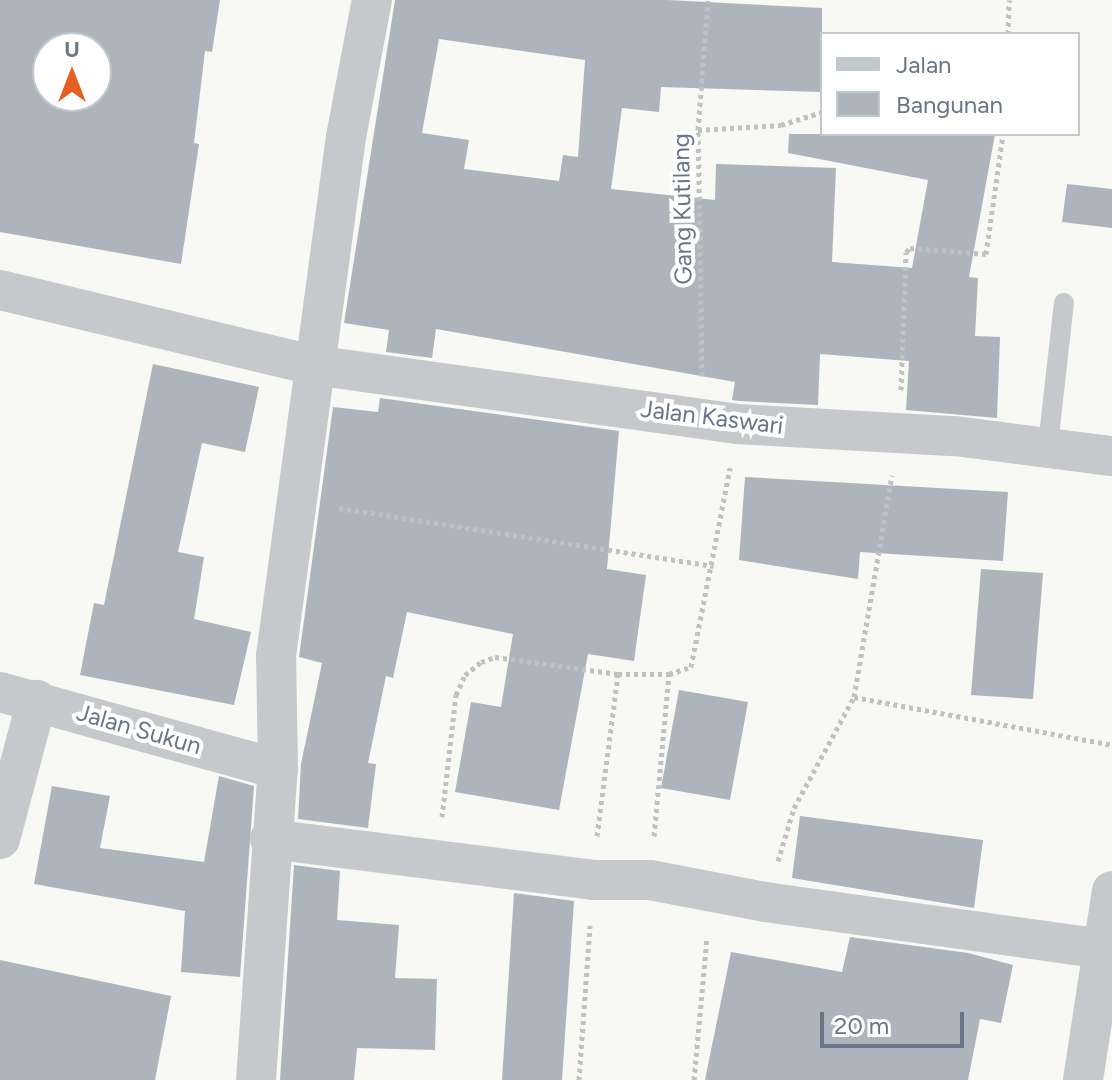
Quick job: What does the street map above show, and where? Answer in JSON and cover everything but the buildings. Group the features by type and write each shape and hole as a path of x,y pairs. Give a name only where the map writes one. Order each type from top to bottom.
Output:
{"street":[{"path":"256,1080 270,839 278,769 276,656 313,365 372,0"},
{"name":"Jalan Kaswari","path":"0,290 313,365 720,420 1048,445 1112,456"},
{"path":"0,839 18,696"},
{"name":"Jalan Sukun","path":"18,696 278,769"},
{"path":"270,839 593,880 650,880 765,902 1108,950"},
{"path":"1083,1080 1108,950 1112,891"}],"lane":[{"path":"1048,445 1064,303"}],"path":[{"name":"Gang Kutilang","path":"669,674 684,672 696,655 714,566 720,420 698,130 708,0"},
{"path":"1008,32 1009,0"},
{"path":"698,130 781,125 820,113"},
{"path":"765,902 794,808 854,697 899,432 906,252 910,248 986,254 1003,136"},
{"path":"297,502 714,566"},
{"path":"437,861 456,695 465,675 481,662 495,657 618,674 669,674 650,880"},
{"path":"854,697 1112,745"},
{"path":"694,1080 711,892"}]}
